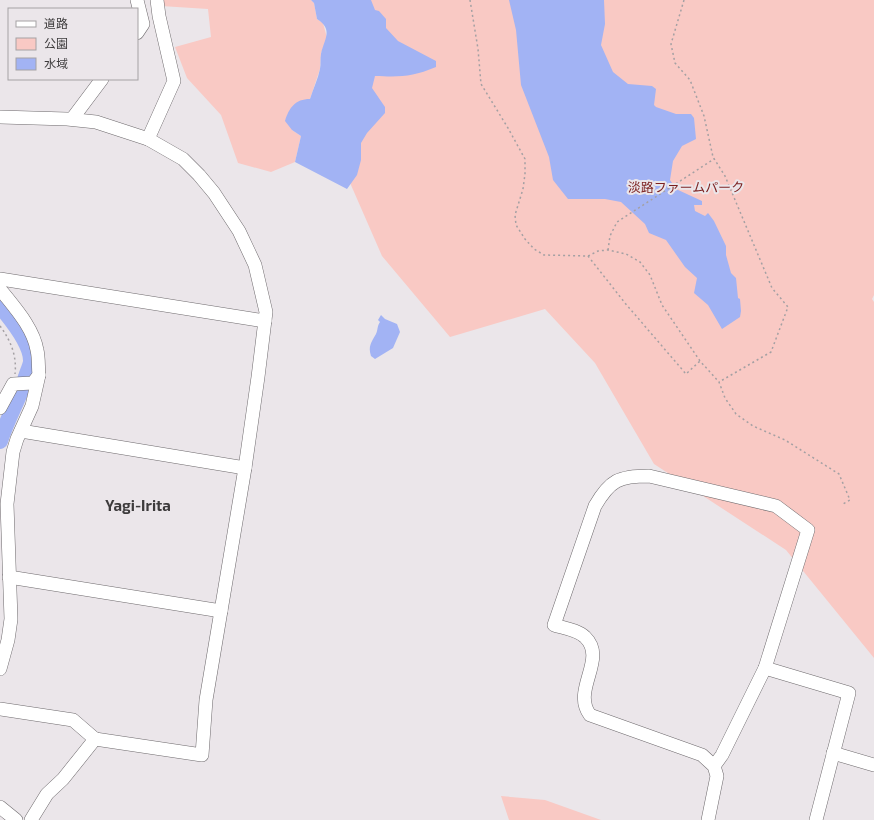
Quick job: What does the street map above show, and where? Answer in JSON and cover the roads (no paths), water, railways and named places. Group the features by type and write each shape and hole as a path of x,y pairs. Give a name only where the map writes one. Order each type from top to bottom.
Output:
{"street":[{"path":"137,0 144,24 138,32"},
{"path":"148,139 174,82 158,16 157,0"},
{"path":"72,119 101,80"},
{"path":"0,117 72,119 96,122 148,139 183,160 199,175 214,193 239,231 255,265 266,312 245,468 206,700 202,755 95,739 73,720 0,710"},
{"path":"0,279 265,321"},
{"path":"0,289 20,313 30,330 37,348 36,379 32,406 13,452 7,504 11,619 8,640 0,669"},
{"path":"0,408 13,384 36,379"},
{"path":"21,431 245,468"},
{"path":"708,820 717,776 714,766 702,756 590,715 585,708 583,700 592,663 593,653 590,643 585,636 577,632 554,625 595,506 613,482 628,476 649,476 776,506 808,530 765,668 722,755 714,766"},
{"path":"9,577 220,611"},
{"path":"765,668 849,693 816,820"},
{"path":"31,820 47,794 63,779 95,739"},
{"path":"834,753 874,765"},
{"path":"0,807 16,820"}],"water":[{"path":"311,0 371,0 375,10 379,11 386,19 386,28 398,41 436,61 436,67 413,75 375,76 372,88 385,107 385,113 367,133 361,143 361,160 357,175 347,189 295,162 301,136 292,130 285,121 288,112 293,105 305,99 310,99 320,69 321,54 327,31 322,23 317,19 314,3"},
{"path":"509,0 604,0 605,24 601,45 613,72 628,84 652,86 656,89 654,105 656,107 676,114 691,114 694,118 696,139 682,146 673,161 670,180 676,189 702,201 702,205 694,205 695,211 705,216 708,213 714,221 726,246 726,255 731,273 736,278 738,298 740,299 740,317 722,329 708,305 694,293 697,278 685,267 666,240 649,233 645,224 621,202 605,199 568,199 553,180 549,157 521,85 516,30"},
{"path":"381,315 385,319 397,324 400,332 393,348 375,359 371,356 370,347 371,342 377,332 380,322 378,320"}],"waterway":[{"path":"0,306 25,340 31,362 0,441"}],"district":[{"name":"Yagi-Irita","path":"138,505"}],"park label":[{"name":"淡路ファームパーク","path":"686,187"}]}
